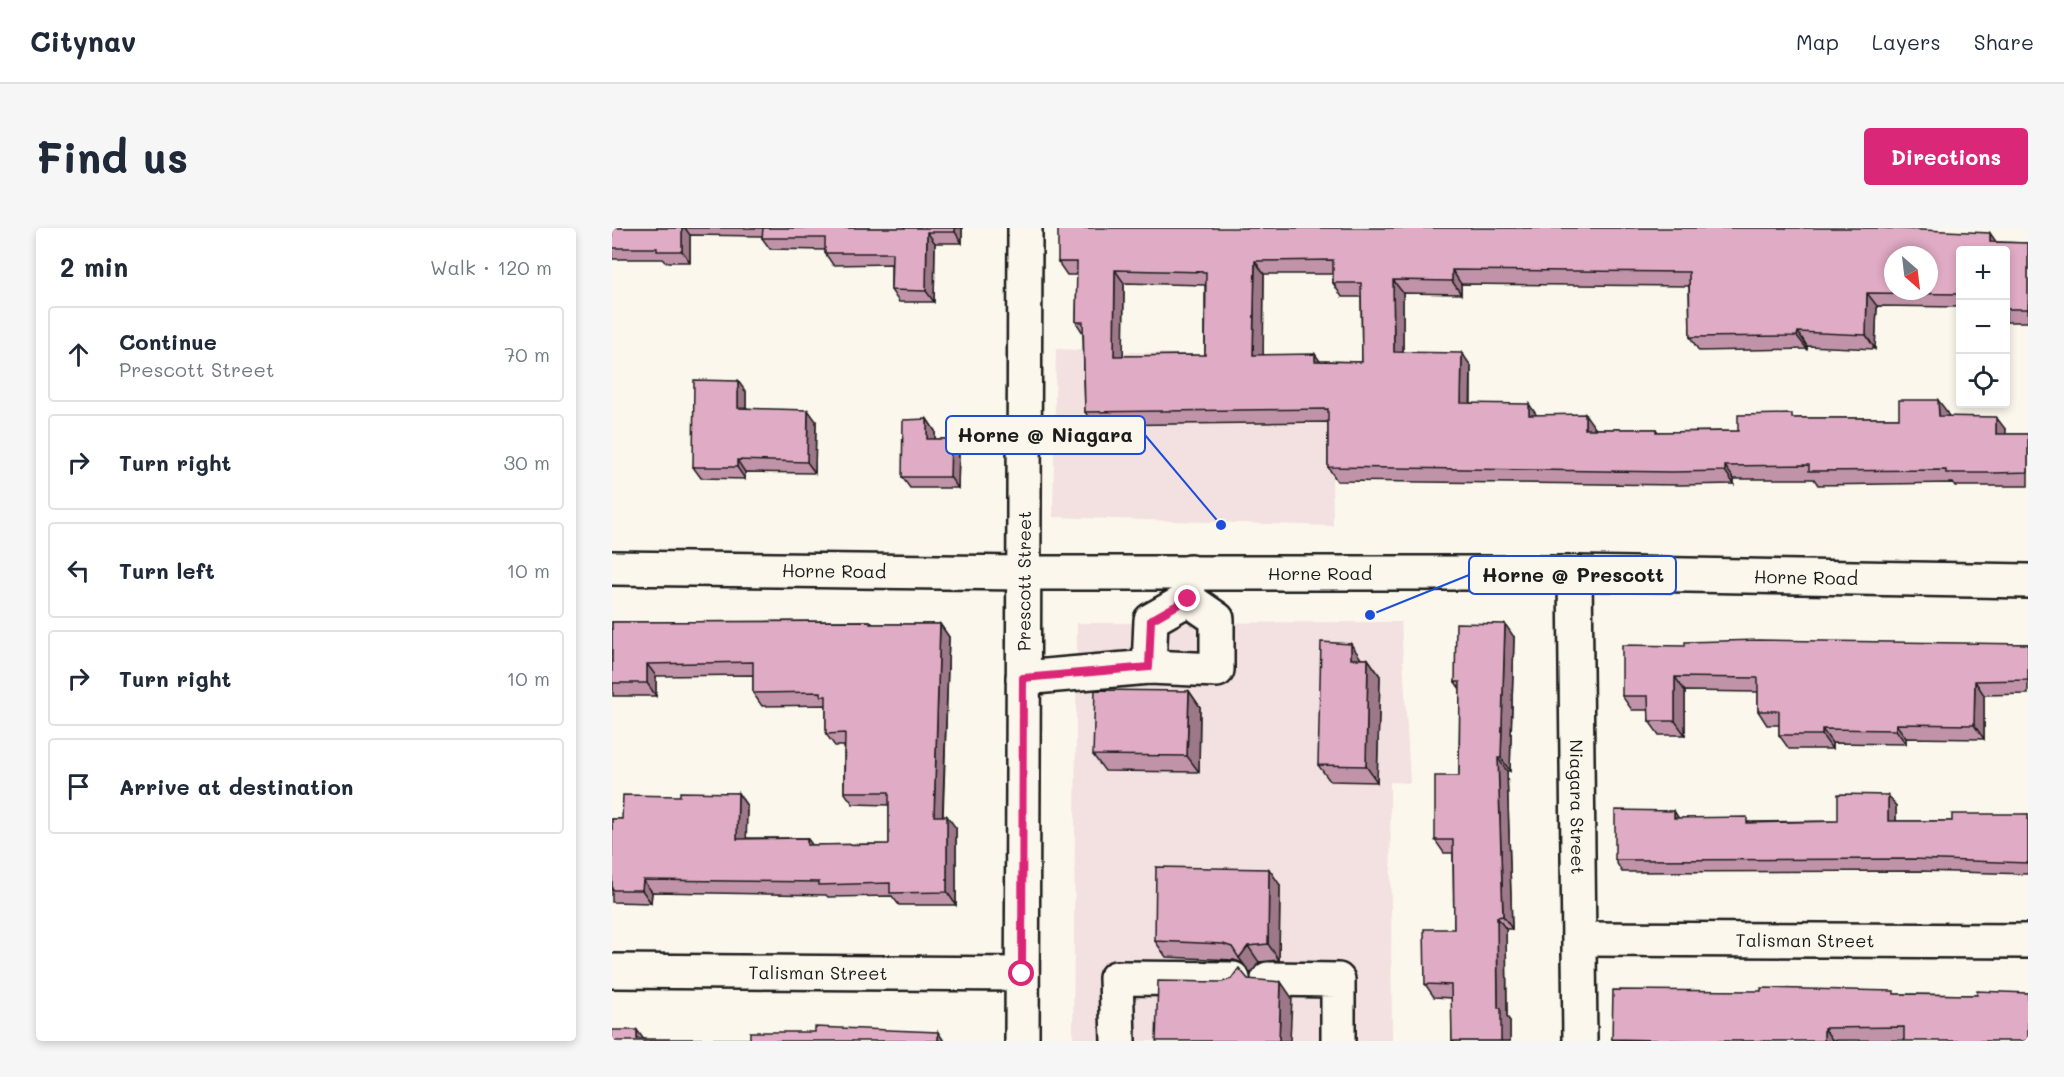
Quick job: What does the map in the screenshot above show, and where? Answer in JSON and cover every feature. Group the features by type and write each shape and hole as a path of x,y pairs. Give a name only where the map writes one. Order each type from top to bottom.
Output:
{"street":[{"name":"Prescott Street","path":"1022,1041 1025,228"},
{"name":"Horne Road","path":"612,568 1024,573 1189,586 1575,573 2028,581"},
{"name":"Niagara Street","path":"1575,573 1581,939 1580,1041"},
{"path":"1023,678 1149,667 1217,670 1217,619 1189,586 1151,620 1149,667"},
{"name":"Talisman Street","path":"1581,939 2028,941"},
{"name":"Talisman Street","path":"612,971 1022,974"},
{"path":"1118,1041 1116,978 1233,979"},
{"path":"1268,979 1338,980 1338,1041"}],"shaded area":[{"path":"1056,349 1330,360 1333,526 1053,517"},
{"path":"1401,622 1410,783 1390,782 1392,1041 1073,1041 1077,623"}],"building":[{"path":"612,228 682,228 682,251 657,251 657,248 612,248"},
{"path":"763,228 955,228 955,232 927,232 926,291 891,290 892,253 825,253 825,238 762,238"},
{"path":"1058,228 1878,228 1990,233 1990,242 2028,243 2028,309 2010,309 2010,246 1956,246 1956,294 1938,294 1938,246 1884,246 1884,293 1867,293 1866,335 1798,332 1797,336 1690,337 1689,272 1452,270 1452,281 1393,280 1394,352 1462,353 1461,403 1529,404 1529,415 1585,414 1585,429 1656,429 1656,432 1738,431 1738,415 1792,414 1792,418 1899,418 1899,400 1938,400 1939,416 1996,417 1996,434 2028,434 2028,472 1809,471 1809,465 1725,466 1725,471 1672,472 1328,467 1328,409 1085,412 1083,322 1076,322 1077,262 1058,262","holes":["1333,260 1333,283 1361,283 1362,362 1315,361 1315,354 1253,355 1255,261","1115,270 1206,272 1205,355 1114,356"]},
{"path":"694,380 738,381 738,408 808,410 807,462 737,460 737,467 693,467"},
{"path":"927,419 927,439 951,439 950,477 902,477 903,420"},
{"path":"870,621 870,624 940,624 934,816 947,816 947,892 890,893 890,883 819,885 819,882 643,880 642,890 612,890 612,819 622,819 623,795 680,796 680,792 738,793 737,839 807,838 807,845 889,844 889,792 844,792 845,733 826,734 826,696 821,696 821,692 753,693 753,662 647,664 647,683 612,683 612,622"},
{"path":"1456,623 1505,624 1501,758 1498,758 1503,916 1497,917 1498,1008 1501,1008 1501,1041 1452,1041 1451,985 1425,984 1424,929 1454,929 1453,840 1435,840 1435,776 1459,776 1460,682 1455,682"},
{"path":"1759,640 2028,644 2028,680 1975,681 1974,725 1896,724 1896,730 1822,729 1822,735 1779,735 1779,711 1758,711 1758,678 1675,677 1675,721 1649,721 1648,696 1622,696 1622,645 1685,646 1685,642"},
{"path":"1321,642 1351,644 1351,659 1368,659 1366,766 1318,765"},
{"path":"1095,690 1189,691 1187,756 1093,755"},
{"path":"1838,794 1888,795 1888,821 1952,821 1952,814 2028,814 2028,863 1912,859 1615,860 1615,810 1674,811 1674,818 1747,817 1747,823 1838,821"},
{"path":"1156,867 1269,869 1268,944 1248,946 1239,958 1232,947 1223,944 1155,941"},
{"path":"1239,968 1248,979 1281,982 1279,1041 1156,1041 1158,981 1222,982 1231,979"},
{"path":"1761,988 1894,991 1894,994 1977,995 1977,991 2028,993 2028,1041 1904,1041 1904,1027 1824,1028 1824,1041 1612,1039 1613,990 1761,991"},
{"path":"815,1027 938,1032 938,1041 612,1041 612,1030 637,1030 637,1039 750,1039 750,1032 815,1032"}],"place":[{"name":"Horne @ Niagara","path":"1221,525"},
{"name":"Horne @ Prescott","path":"1370,615"}],"route":[{"path":"1022,974 1023,678 1149,667 1151,620 1188,599"}]}
